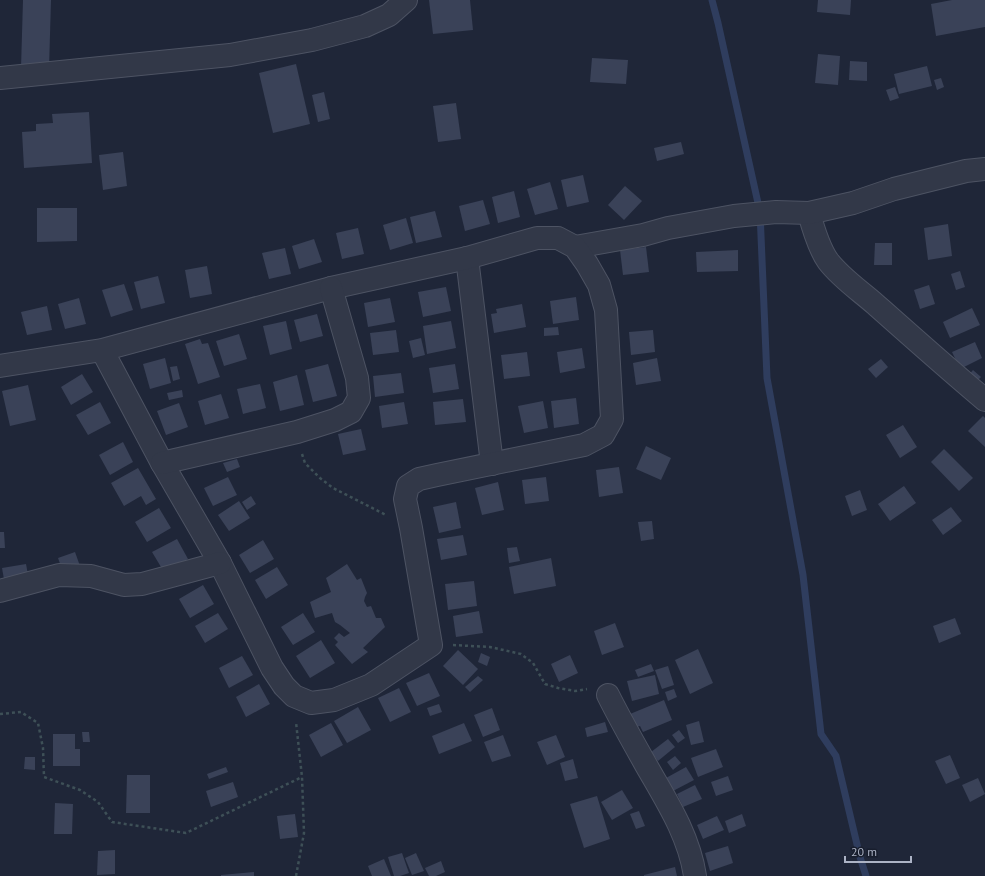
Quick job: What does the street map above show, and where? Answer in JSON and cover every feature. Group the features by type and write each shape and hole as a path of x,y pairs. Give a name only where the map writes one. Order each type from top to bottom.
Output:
{"street":[{"path":"0,78 230,55 312,40 365,26 389,15 406,0"},
{"path":"575,247 643,235 668,228 734,216 776,212 809,213 853,203 894,189 966,171 985,169"},
{"path":"809,213 815,236 827,259 839,274 863,292 938,361 985,400"},
{"path":"0,366 102,350 331,288 468,258 537,238 558,238 575,247 587,264 598,285 606,310 612,419 604,435 584,445 419,479 408,486 405,499 412,528 431,645 371,685 334,700 311,703 294,696 284,686 272,668 220,563 162,463 102,350"},
{"path":"468,258 492,464"},
{"path":"162,463 297,432 335,420 351,412 359,398 357,378 331,288"},
{"path":"0,591 59,575 91,576 124,585 142,584 220,563"},
{"path":"608,695 668,803 685,838 695,876"}],"path":[{"path":"305,464 333,488 412,528"},
{"path":"431,645 490,647 521,654 533,663 545,684 575,691 595,687 608,695"},
{"path":"294,696 302,777 304,833 296,876"},
{"path":"0,714 21,712 38,723 43,748 44,777 80,790 98,802 112,822 186,833 302,777"}],"building":[{"path":"23,0 51,0 49,69 21,68"},
{"path":"429,0 470,0 473,30 433,34"},
{"path":"818,0 851,0 850,15 817,12"},
{"path":"952,0 985,0 985,27 936,36 931,4"},
{"path":"818,54 840,56 838,85 815,83"},
{"path":"592,58 628,60 626,84 590,82"},
{"path":"850,61 867,62 867,81 849,80"},
{"path":"296,64 310,124 273,133 259,73"},
{"path":"927,66 932,86 899,94 894,74"},
{"path":"941,78 944,87 937,90 934,80"},
{"path":"895,87 899,98 890,101 886,90"},
{"path":"324,92 330,119 318,122 312,95"},
{"path":"456,103 461,139 438,142 433,106"},
{"path":"89,112 92,163 24,168 22,132 36,131 36,124 53,123 52,114"},
{"path":"681,142 684,154 657,161 654,148"},
{"path":"123,152 127,186 103,190 99,155"},
{"path":"583,175 589,202 567,207 561,180"},
{"path":"550,182 558,209 535,215 527,189"},
{"path":"625,186 642,201 624,220 608,205"},
{"path":"514,191 520,217 498,223 492,197"},
{"path":"483,200 490,224 465,231 459,206"},
{"path":"37,208 77,208 77,241 37,242"},
{"path":"435,211 442,237 416,243 410,217"},
{"path":"406,218 413,243 390,250 383,225"},
{"path":"948,224 952,256 928,260 924,228"},
{"path":"358,228 364,254 342,259 336,233"},
{"path":"314,239 322,262 299,269 292,246"},
{"path":"875,243 892,243 892,265 874,265"},
{"path":"646,247 649,272 623,275 620,250"},
{"path":"285,248 291,274 269,279 262,253"},
{"path":"738,250 738,271 697,272 696,252"},
{"path":"207,266 212,294 190,298 185,270"},
{"path":"960,271 965,287 956,290 951,274"},
{"path":"158,276 165,303 141,309 134,282"},
{"path":"124,284 133,310 111,317 102,290"},
{"path":"929,285 935,304 920,309 914,290"},
{"path":"446,287 451,311 423,317 418,292"},
{"path":"576,297 579,320 553,324 550,301"},
{"path":"79,298 86,324 65,329 58,304"},
{"path":"390,298 395,322 368,327 364,303"},
{"path":"522,304 526,327 494,333 491,314 497,313 496,309"},
{"path":"47,306 52,330 27,335 21,312"},
{"path":"972,308 980,325 950,338 943,322"},
{"path":"317,314 323,336 300,342 294,320"},
{"path":"286,321 292,349 270,355 263,326"},
{"path":"451,321 456,348 427,354 423,326"},
{"path":"558,327 559,335 544,336 544,328"},
{"path":"396,330 399,352 373,355 370,333"},
{"path":"653,330 655,352 631,355 629,332"},
{"path":"239,334 247,359 224,366 216,341"},
{"path":"421,338 425,355 413,358 409,341"},
{"path":"200,339 202,344 208,343 220,377 198,384 185,344"},
{"path":"975,342 982,358 960,369 952,352"},
{"path":"582,348 585,368 560,373 557,352"},
{"path":"527,352 530,376 504,379 501,355"},
{"path":"165,358 171,383 150,389 143,364"},
{"path":"657,358 661,381 636,385 633,363"},
{"path":"881,359 888,367 876,378 868,369"},
{"path":"328,364 337,396 313,402 305,370"},
{"path":"455,364 459,389 433,393 429,368"},
{"path":"177,366 180,379 173,381 170,367"},
{"path":"973,370 981,377 975,383 968,376"},
{"path":"401,373 404,393 375,397 373,376"},
{"path":"82,374 93,392 71,405 61,387"},
{"path":"297,375 304,405 280,411 273,382"},
{"path":"260,384 266,408 243,414 237,389"},
{"path":"28,385 36,420 10,426 2,391"},
{"path":"182,390 183,397 169,400 167,393"},
{"path":"221,394 229,418 205,425 198,401"},
{"path":"576,398 579,424 554,428 551,401"},
{"path":"463,399 466,422 435,425 433,402"},
{"path":"543,401 548,428 524,433 518,406"},
{"path":"100,402 111,423 88,435 76,415"},
{"path":"404,402 408,424 382,428 379,406"},
{"path":"179,403 188,427 166,435 157,411"},
{"path":"983,416 985,418 985,447 968,431"},
{"path":"903,425 917,447 900,458 886,435"},
{"path":"361,429 366,450 343,455 338,434"},
{"path":"123,442 133,462 110,475 99,455"},
{"path":"646,446 671,458 661,480 636,469"},
{"path":"944,449 973,478 959,491 931,462"},
{"path":"237,459 240,467 227,472 223,463"},
{"path":"619,467 623,493 599,497 596,470"},
{"path":"138,468 156,499 146,505 141,496 124,506 111,483"},
{"path":"228,477 237,495 213,506 204,488"},
{"path":"546,477 549,501 525,504 522,480"},
{"path":"498,482 504,510 482,515 475,488"},
{"path":"904,486 916,503 890,521 878,504"},
{"path":"860,490 867,510 852,516 845,496"},
{"path":"251,496 256,504 247,510 242,502"},
{"path":"239,501 250,518 229,531 218,515"},
{"path":"456,502 461,528 439,533 433,507"},
{"path":"951,507 962,521 943,535 932,520"},
{"path":"159,508 171,528 147,542 135,522"},
{"path":"652,521 654,539 641,541 638,522"},
{"path":"0,532 4,532 5,548 0,548"},
{"path":"463,535 467,555 441,560 437,539"},
{"path":"177,539 188,559 164,572 152,552"},
{"path":"263,540 274,559 250,573 239,555"},
{"path":"517,547 520,561 509,563 507,548"},
{"path":"75,552 80,566 63,572 58,558"},
{"path":"551,558 556,586 514,594 509,567"},
{"path":"26,564 29,580 5,585 2,568"},
{"path":"347,564 357,580 361,578 367,593 364,601 367,607 371,606 376,618 381,618 385,627 363,648 368,652 352,664 335,645 338,642 334,638 339,633 344,637 350,633 335,622 332,613 315,618 310,602 331,592 326,578"},
{"path":"277,567 288,585 266,599 255,580"},
{"path":"474,581 477,606 448,610 445,584"},
{"path":"203,585 214,604 190,618 179,599"},
{"path":"479,611 483,633 456,637 453,616"},
{"path":"218,613 228,629 205,643 195,626"},
{"path":"303,613 315,632 293,645 281,627"},
{"path":"955,618 961,634 939,643 933,626"},
{"path":"615,623 624,647 602,655 594,631"},
{"path":"321,640 335,663 310,678 296,656"},
{"path":"698,649 713,683 690,694 675,660"},
{"path":"458,650 478,669 463,685 443,666"},
{"path":"481,653 490,657 487,666 478,662"},
{"path":"570,655 578,673 559,682 551,664"},
{"path":"242,656 253,675 229,688 219,668"},
{"path":"651,664 654,671 638,677 635,670"},
{"path":"668,666 674,685 662,689 655,670"},
{"path":"429,673 440,696 417,706 406,683"},
{"path":"655,675 659,694 632,701 627,681"},
{"path":"478,676 483,680 470,692 465,687"},
{"path":"259,684 270,704 246,717 236,697"},
{"path":"399,688 411,712 390,722 378,698"},
{"path":"674,689 677,697 668,701 665,692"},
{"path":"664,700 672,720 643,732 640,726 636,727 630,714"},
{"path":"439,704 442,712 430,716 427,708"},
{"path":"358,707 371,730 347,743 334,721"},
{"path":"492,708 500,730 483,737 474,715"},
{"path":"699,721 704,742 691,745 686,725"},
{"path":"605,722 608,732 587,737 585,728"},
{"path":"331,723 343,745 321,757 309,735"},
{"path":"464,723 472,741 439,754 432,736"},
{"path":"679,730 685,738 678,743 672,735"},
{"path":"82,732 89,732 90,742 83,742"},
{"path":"53,734 75,734 75,749 80,749 80,766 53,766"},
{"path":"503,735 511,756 492,762 484,742"},
{"path":"556,735 565,757 547,765 537,742"},
{"path":"668,739 675,747 658,761 651,752"},
{"path":"716,749 723,767 698,777 691,758"},
{"path":"950,755 960,778 946,784 935,761"},
{"path":"675,756 681,763 673,770 667,762"},
{"path":"25,757 35,757 35,770 24,769"},
{"path":"573,759 578,778 565,781 560,763"},
{"path":"226,767 228,772 209,779 207,774"},
{"path":"686,767 694,780 673,791 666,778"},
{"path":"127,775 150,775 150,813 126,813"},
{"path":"728,776 733,790 716,796 711,782"},
{"path":"978,778 985,794 970,802 962,785"},
{"path":"233,782 238,797 211,807 206,791"},
{"path":"695,785 702,799 683,807 677,794"},
{"path":"622,790 633,808 612,820 601,802"},
{"path":"597,796 610,839 584,848 570,804"},
{"path":"55,803 73,804 72,834 54,834"},
{"path":"639,811 645,826 636,829 630,814"},
{"path":"295,814 298,837 280,839 277,816"},
{"path":"742,814 746,826 729,833 725,821"},
{"path":"717,816 724,830 703,839 697,825"},
{"path":"728,846 733,863 710,871 705,853"},
{"path":"115,850 115,874 97,875 98,851"},
{"path":"402,853 409,873 394,876 388,857"},
{"path":"416,853 424,871 412,875 405,858"},
{"path":"384,859 391,876 372,876 368,866"},
{"path":"441,861 445,872 436,876 429,876 425,868"},
{"path":"675,867 677,876 644,876 644,875"},
{"path":"254,872 254,876 221,876 221,875"}],"waterway":[{"path":"712,0 760,212 767,378 803,575 821,734 836,756 860,857 866,876"}]}
